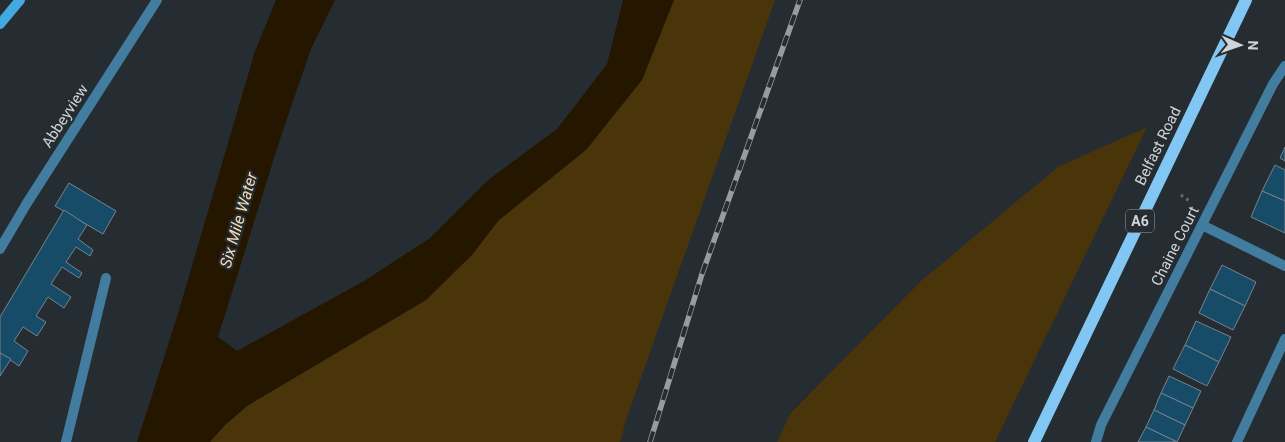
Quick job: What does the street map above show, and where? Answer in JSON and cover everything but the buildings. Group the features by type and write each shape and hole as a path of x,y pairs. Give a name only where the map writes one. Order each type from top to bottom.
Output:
{"main road":[{"path":"0,24 20,0"},
{"name":"Belfast Road","path":"1034,442 1246,0"}],"street":[{"name":"Abbeyview","path":"0,250 27,203 158,0"},
{"name":"Chaine Court","path":"1096,442 1101,425 1272,84 1285,66"},
{"path":"1202,225 1285,266"},
{"path":"66,442 106,278"},
{"path":"1237,442 1285,339"}],"shaded area":[{"path":"674,0 775,0 627,417 620,442 210,442 224,426 247,406 426,300 499,220 558,172 642,80"},
{"path":"1147,127 995,442 777,442 790,414 921,281 1058,167"}],"water":[{"name":"Six Mile Water","path":"276,0 335,0 311,49 281,136 218,337 237,351 364,281 430,238 488,180 557,129 607,64 623,0 674,0 642,80 586,150 499,220 472,255 426,300 247,406 224,426 210,442 137,442 177,317 255,51"}],"railway":[{"path":"650,442 702,274 800,0"}]}
